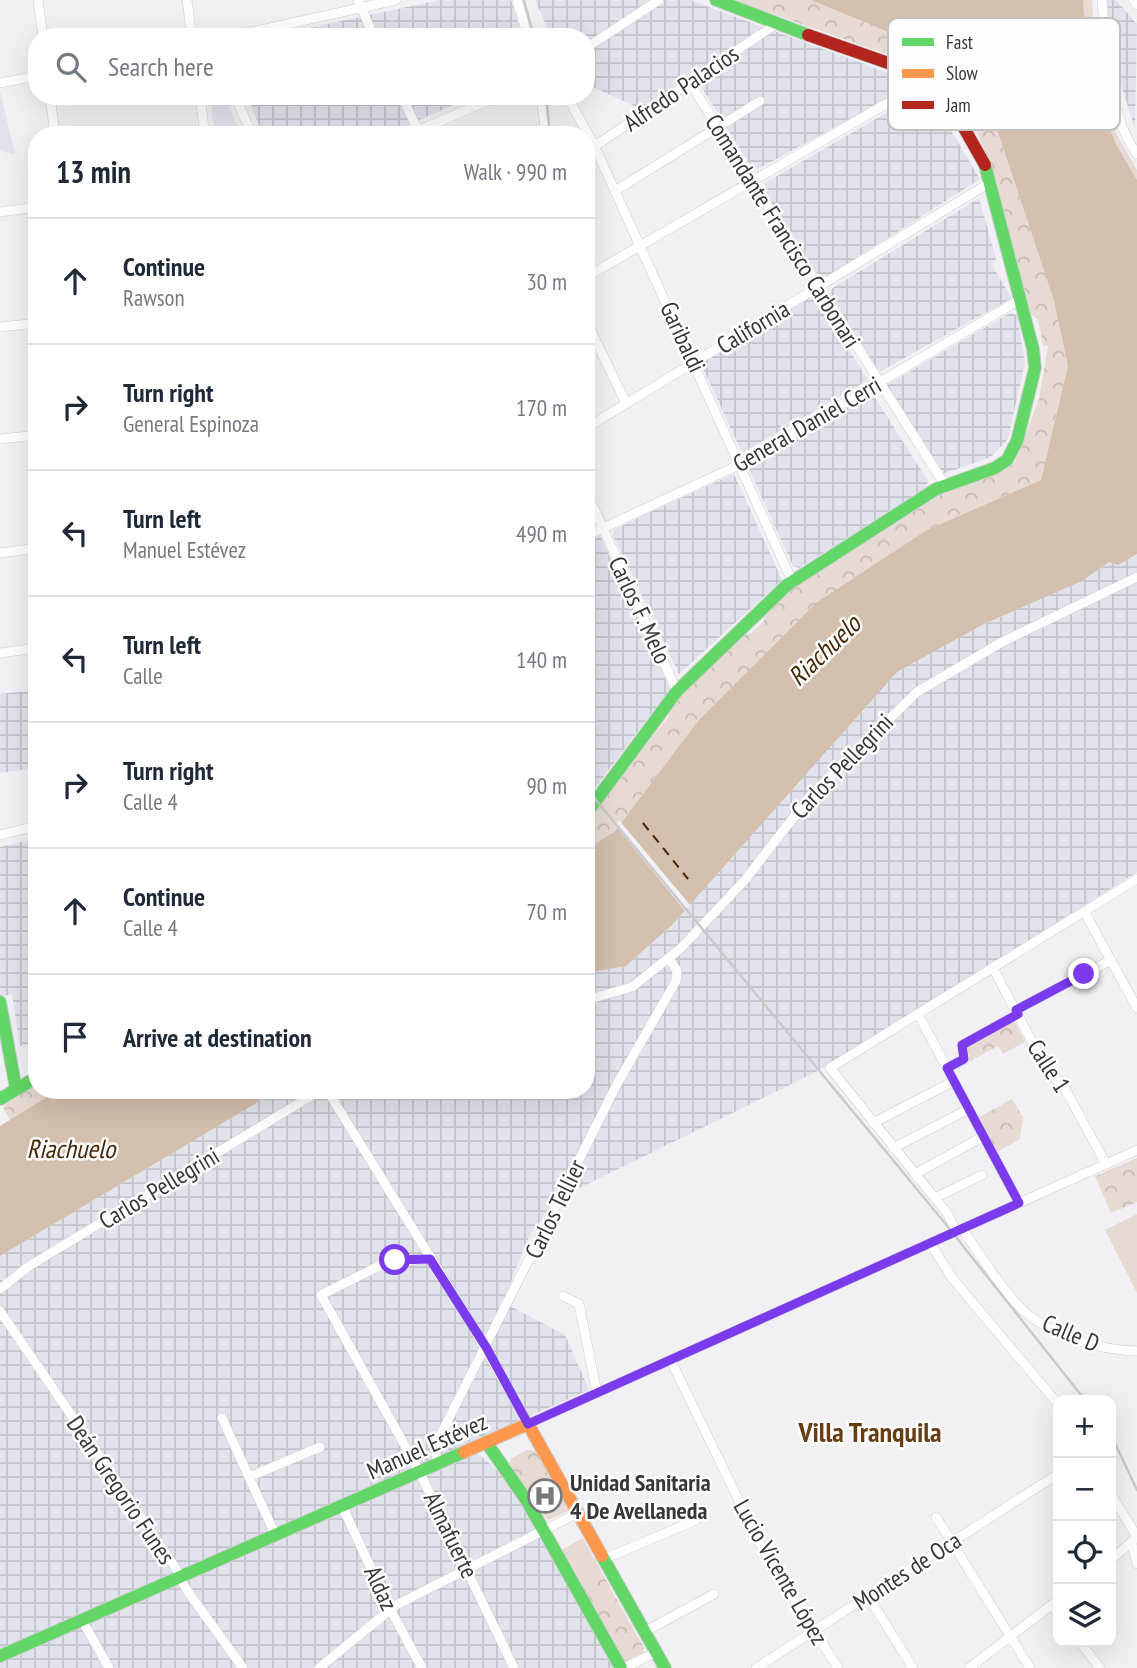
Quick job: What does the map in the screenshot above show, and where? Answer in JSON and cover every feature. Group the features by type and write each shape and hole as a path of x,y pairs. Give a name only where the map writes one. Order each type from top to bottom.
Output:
{"main road":[{"path":"716,0 888,63"},
{"path":"595,802 677,691 792,581 945,485 1000,466 1010,457 1017,441 1035,363 991,182 983,159 967,130"},
{"path":"0,1002 12,1079 16,1089"},
{"path":"0,1099 28,1082"},
{"path":"528,1424 665,1668"},
{"name":"Manuel Estévez","path":"0,1656 528,1424"},
{"path":"486,1442 544,1530 623,1668"}],"street":[{"path":"38,0 42,28"},
{"path":"187,0 191,28"},
{"path":"264,28 359,4 396,0"},
{"path":"517,0 525,28"},
{"path":"595,42 659,0"},
{"path":"1102,0 1104,18"},
{"path":"1133,0 1137,5"},
{"path":"359,4 370,28"},
{"name":"Alfredo Palacios","path":"595,147 776,24"},
{"path":"0,83 28,78"},
{"name":"Comandante Francisco Carbonari","path":"690,83 945,485"},
{"path":"615,191 760,102"},
{"path":"595,272 888,103"},
{"path":"51,105 54,126"},
{"path":"201,105 204,126"},
{"path":"239,105 248,126"},
{"path":"406,105 415,126"},
{"path":"436,126 480,105"},
{"path":"542,105 545,126"},
{"name":"Garibaldi","path":"571,105 580,126"},
{"path":"1120,114 1125,132 1137,154"},
{"name":"Garibaldi","path":"595,157 615,191 792,581"},
{"name":"California","path":"595,422 991,182"},
{"path":"0,212 28,208"},
{"name":"General Daniel Cerri","path":"595,532 741,464 1021,299"},
{"path":"0,327 28,324"},
{"path":"595,339 626,403"},
{"path":"0,439 28,436"},
{"name":"Carlos F. Melo","path":"595,511 677,691"},
{"path":"0,553 28,549"},
{"name":"Carlos Pellegrini","path":"595,997 632,987 669,958 737,889 811,795 917,692 1002,642 1137,577"},
{"path":"0,653 28,649"},
{"path":"0,835 28,828"},
{"path":"1019,1203 918,1014 1137,879"},
{"path":"1085,912 1137,1008"},
{"name":"Carlos Tellier","path":"437,1463 435,1446 617,1084 676,981 677,971 669,958"},
{"path":"947,1068 964,1059 962,1045 1111,960"},
{"name":"Calle 1","path":"993,968 1048,1072 1064,1087 1106,1164"},
{"name":"Calle D","path":"918,1014 830,1068 1014,1298 1039,1322 1094,1346 1137,1351"},
{"path":"873,1123 954,1081"},
{"name":"Carlos Pellegrini","path":"0,1289 29,1266 306,1099"},
{"path":"332,1099 486,1347 528,1424"},
{"path":"893,1148 969,1109"},
{"path":"915,1174 984,1136"},
{"name":"Manuel Estévez","path":"528,1424 1137,1150"},
{"path":"935,1198 982,1175"},
{"path":"930,1243 952,1278 1053,1398"},
{"name":"Almafuerte","path":"430,1259 387,1262 321,1295 419,1471 514,1668"},
{"path":"563,1296 579,1304 597,1393"},
{"name":"Deán Gregorio Funes","path":"0,1311 243,1668"},
{"name":"Lucio Vicente López","path":"671,1361 761,1546 838,1668"},
{"path":"222,1418 275,1534"},
{"path":"249,1477 320,1447"},
{"name":"Montes de Oca","path":"756,1668 1053,1477"},
{"path":"1116,1503 1135,1539 1137,1564"},
{"name":"Aldaz","path":"342,1506 390,1609 422,1668"},
{"path":"319,1668 390,1609 578,1513"},
{"path":"936,1517 1030,1668"},
{"path":"604,1559 696,1520"},
{"path":"1116,1556 1135,1539"},
{"path":"644,1632 714,1594"},
{"path":"868,1596 913,1668"},
{"path":"969,1668 1053,1604"},
{"path":"82,1620 109,1668"},
{"path":"1084,1647 1100,1668"},
{"path":"623,1668 656,1651"}],"shaded area":[{"path":"440,0 511,0 519,28 308,28"},
{"path":"535,0 690,0 888,73 888,98 754,171 697,80 646,111 595,88 595,28 547,28"},
{"path":"1107,0 1116,0 1137,24 1135,129 1120,81 1120,18 1108,18"},
{"path":"0,91 15,154 0,151"},
{"path":"211,105 229,105 237,126 214,126"},
{"path":"251,105 453,105 405,126 259,126"},
{"path":"888,112 888,130 951,130 980,179 828,276 818,274 765,193 765,183"},
{"path":"979,198 996,258 992,266 1012,298 881,371 874,367 830,294 831,289"},
{"path":"815,295 868,380 742,453 701,364"},
{"path":"1010,313 1017,315 1025,363 1008,439 991,457 943,474 887,385"},
{"path":"872,393 928,481 926,488 799,568 793,566 748,467"},
{"path":"734,474 782,580 679,674 613,535 614,530"},
{"path":"600,536 670,689 595,788 595,538"},
{"path":"1137,554 1137,872 828,1066 555,1200 528,1239 503,1302 565,1335 589,1390 467,1444 497,1470 535,1524 614,1668 0,1668 0,1256 263,1099 595,1099 595,971 626,966 672,925 897,672 984,624 1082,581 1109,562 1118,565"},
{"path":"28,691 28,769 0,773 0,694"},
{"path":"28,840 28,1045 20,1046 12,994 0,997 0,847"}],"green space":[{"path":"734,0 811,0 888,32 888,55"},
{"path":"1083,0 1092,0 1093,18 1084,18"},
{"path":"976,130 997,130 1054,301 1068,366 1041,480 927,530 698,721 615,831 595,844 595,814 604,797 669,716 668,709 740,637 751,633 764,621 764,614 809,573 816,573 831,565 929,502 930,496 1006,469 1015,462 1039,399 1048,346 1043,345 1038,320 1030,313 1005,213"},
{"path":"1110,130 1116,130 1137,170 1137,180"},
{"path":"1014,1021 1025,1042 1003,1054 998,1046 970,1061 963,1049"},
{"path":"28,1087 28,1099 44,1099 10,1120 3,1107 13,1096"},
{"path":"1012,1099 1023,1117 1020,1139 997,1152 979,1117"},
{"path":"1137,1158 1137,1202 1111,1213 1095,1176"},
{"path":"1137,1214 1137,1293 1105,1230"},
{"path":"527,1450 538,1451 569,1511 548,1520 509,1470 510,1459"},
{"path":"583,1538 602,1573 579,1585 561,1550"},
{"path":"602,1573 644,1648 643,1653 624,1662 579,1585"}],"water":[{"name":"Riachuelo","path":"811,0 1083,0 1084,18 888,18 888,32"},
{"name":"Riachuelo","path":"997,130 1110,130 1137,180 1137,554 1118,565 1109,562 1082,581 984,624 897,672 672,925 626,966 595,971 595,844 615,831 698,721 816,603 927,530 1041,480 1068,366 1054,301"},
{"name":"Riachuelo","path":"44,1099 263,1099 0,1256 0,1126"}],"pier":[{"path":"619,820 690,905 685,911 615,825"}],"ferry route":[{"path":"643,823 688,879"}],"railway":[{"path":"524,0 532,28"},
{"path":"547,105 549,126"},
{"path":"595,799 944,1222 1081,1395"},
{"path":"1116,1446 1137,1490"}],"traffic: fast":[{"path":"716,0 808,35"},
{"path":"595,802 677,691 787,585 936,489 995,468 1007,460 1017,441 1035,368 1033,349 985,165"},
{"path":"0,1002 16,1089"},
{"path":"0,1099 28,1082"},
{"path":"486,1442 527,1501 621,1668"},
{"path":"0,1656 464,1452"},
{"path":"602,1556 665,1668"}],"traffic: slow":[{"path":"464,1452 528,1424 602,1556"}],"traffic: jam":[{"path":"808,35 888,63"},
{"path":"965,130 985,165"}],"place":[{"name":"Unidad Sanitaria 4 De Avellaneda","path":"545,1496"}],"district":[{"name":"Villa Tranquila","path":"870,1431"}],"route":[{"path":"395,1260 430,1259 435,1265 486,1347 528,1424 1019,1203 947,1068 964,1059 962,1045 1018,1014 1016,1010 1084,974"}]}
